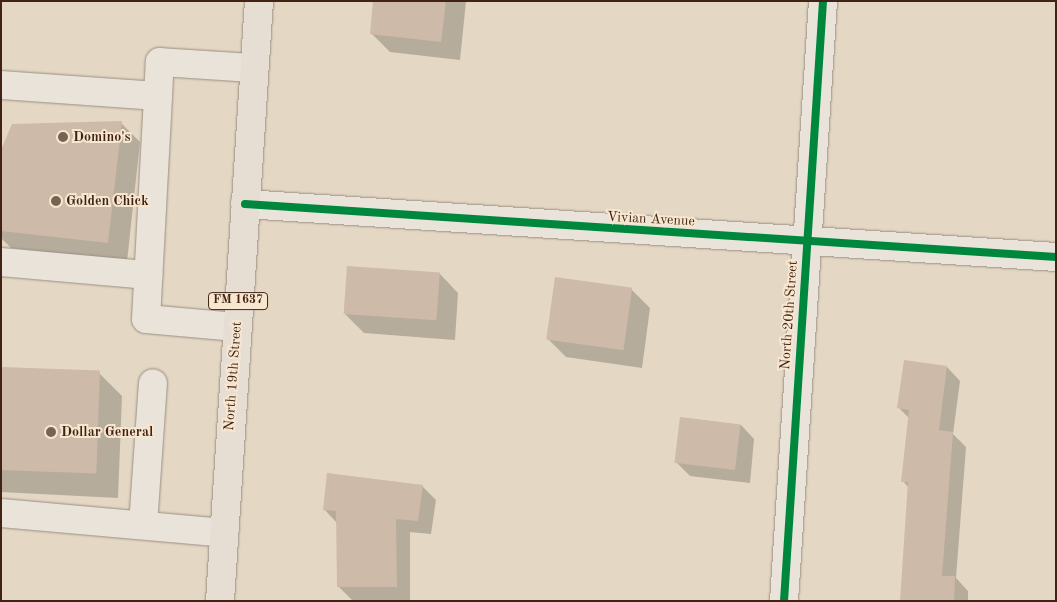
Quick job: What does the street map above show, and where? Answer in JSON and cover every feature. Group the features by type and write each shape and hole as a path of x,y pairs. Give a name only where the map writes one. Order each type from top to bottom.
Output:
{"main road":[{"name":"North 19th Street","path":"220,601 236,327 259,1"}],"street":[{"name":"North 20th Street","path":"784,601 823,1"},
{"path":"236,327 146,319 160,62 254,68"},
{"path":"1,84 158,96"},
{"name":"Vivian Avenue","path":"245,204 1056,257"},
{"path":"1,262 148,275"},
{"path":"143,525 154,383"},
{"path":"1,513 224,534"}],"building":[{"path":"373,1 446,1 441,42 370,34"},
{"path":"122,121 108,243 1,231 1,150 12,124"},
{"path":"347,266 440,272 436,320 344,314"},
{"path":"555,277 632,288 623,350 546,339"},
{"path":"904,360 947,366 939,430 953,432 942,576 955,576 954,601 900,601 908,482 901,482 909,410 897,408"},
{"path":"1,367 100,370 96,473 1,470"},
{"path":"680,417 741,424 735,470 674,463"},
{"path":"327,473 423,485 418,521 396,519 397,587 337,587 336,511 323,510"}],"cycle path":[{"path":"784,601 823,1"},
{"path":"245,204 1056,257"}],"place":[{"name":"Domino's","path":"63,137"},
{"name":"Golden Chick","path":"56,201"},
{"name":"Dollar General","path":"51,432"}]}
